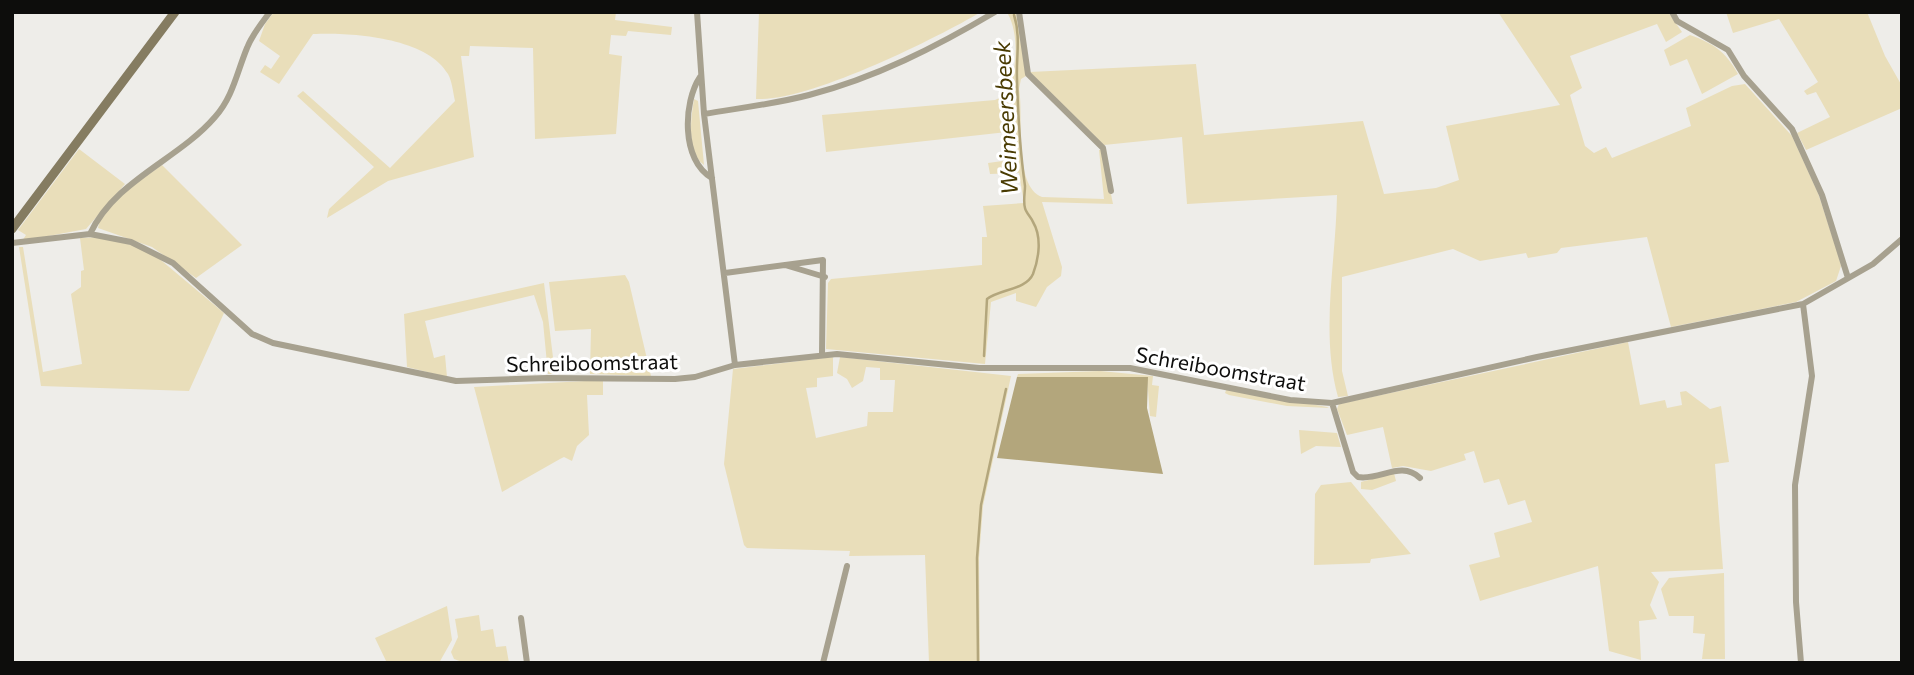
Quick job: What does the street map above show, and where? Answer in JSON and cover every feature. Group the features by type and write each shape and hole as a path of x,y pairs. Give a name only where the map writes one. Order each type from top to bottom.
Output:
{"street":[{"path":"12,229 175,12"},
{"path":"90,234 102,213 121,193 216,117 232,92 247,48 270,12"},
{"path":"697,12 700,77 734,365"},
{"path":"704,114 779,102 833,89 919,54 995,12"},
{"path":"1019,12 1028,74 1103,148 1111,191"},
{"path":"1672,12 1677,21 1728,50 1744,76 1792,129 1822,195 1848,278"},
{"path":"700,77 695,85 690,114 691,144 697,163 712,178"},
{"name":"Schreiboomstraat","path":"12,243 90,234 131,242 159,255 252,334 274,343 441,379 470,382 547,378 675,379 695,377 734,365 822,354 979,368 1130,368 1290,400 1332,403 1537,357 1803,304 1873,264 1902,239"},
{"path":"724,272 823,260 825,277 822,354"},
{"path":"783,265 825,277"},
{"path":"1801,663 1796,602 1795,485 1812,376 1803,304"},
{"name":"Schreiboomstraat","path":"1332,403 1353,472 1358,477 1404,470 1412,471 1420,478"},
{"path":"823,663 847,566"},
{"path":"521,618 527,663"}],"shaded area":[{"path":"274,12 616,12 615,20 672,27 671,35 628,31 626,36 611,35 609,54 622,56 616,134 535,139 533,48 470,46 469,56 461,56 474,157 388,181 327,218 329,209 374,167 297,96 303,91 390,168 455,101 451,83 448,74 438,62 406,45 366,36 313,34 279,84 260,72 265,65 271,69 280,56 259,41 265,24"},
{"path":"759,12 981,12 903,52 838,80 779,97 756,99"},
{"path":"1016,12 1026,76 1021,79 1019,89 1023,165 1027,179 1033,190 1042,197 1104,199 1099,150 1102,150 1113,204 1042,202 1062,267 1061,276 1047,287 1036,307 1016,301 1016,293 991,302 985,364 826,349 828,283 831,279 982,265 982,237 987,237 983,206 1024,203 1019,173 990,174 988,163 1017,159 1016,131 826,152 822,115 995,100 1008,94 1016,53 1012,23 1008,14"},
{"path":"1498,12 1668,12 1682,32 1666,42 1657,24 1570,56 1582,88 1570,95 1585,146 1594,153 1606,147 1612,158 1691,126 1686,108 1732,86 1745,84 1792,136 1818,193 1838,254 1841,266 1836,281 1796,302 1671,327 1647,237 1561,248 1557,253 1528,258 1526,253 1480,261 1453,249 1342,277 1342,371 1348,396 1338,397 1330,347 1330,297 1337,195 1187,204 1182,137 1104,145 1030,72 1196,64 1204,135 1363,121 1384,194 1436,188 1459,180 1446,126 1560,105"},
{"path":"1726,12 1867,12 1885,56 1902,86 1902,108 1806,150 1797,133 1830,117 1816,92 1807,95 1804,91 1818,82 1779,19 1733,33"},
{"path":"1690,35 1718,49 1738,74 1702,94 1687,59 1670,66 1664,50"},
{"path":"694,99 698,101 704,165 694,152 692,144"},
{"path":"79,149 125,184 86,229 22,241 26,235 18,230"},
{"path":"162,165 242,245 196,278 152,247 98,228 101,218 115,200"},
{"path":"100,237 136,246 156,256 224,313 189,391 41,386 19,247 23,247 43,372 82,364 71,294 81,287 81,271 84,270 80,238"},
{"path":"625,275 629,282 651,376 590,374 591,329 555,331 549,282"},
{"path":"544,283 555,374 548,374 543,322 534,295 425,321 434,358 445,355 447,377 407,367 404,314"},
{"path":"1628,342 1640,405 1665,400 1667,408 1682,405 1680,392 1686,391 1710,409 1721,406 1729,462 1715,464 1723,569 1651,572 1659,582 1650,605 1657,619 1639,621 1641,660 1609,651 1598,566 1480,601 1469,565 1500,557 1494,533 1532,522 1525,500 1508,505 1499,479 1484,483 1474,451 1464,454 1466,460 1431,471 1403,466 1392,468 1383,427 1347,435 1337,409 1339,404"},
{"path":"833,357 833,376 817,378 817,387 806,388 816,438 867,426 868,412 893,412 895,380 880,380 880,368 866,367 863,381 852,388 847,379 837,373 840,357 1011,376 983,506 979,558 980,663 929,663 925,555 849,556 850,551 747,548 744,545 724,464 733,369"},
{"path":"1100,371 1153,376 1152,385 1159,386 1156,417 1150,416 1147,377 1017,377 1018,374"},
{"path":"1017,377 1148,377 1147,408 1163,474 997,458"},
{"path":"603,380 603,395 587,395 589,435 577,446 572,461 564,457 502,492 474,387"},
{"path":"1227,388 1329,408 1287,406 1229,395 1225,393"},
{"path":"1299,430 1337,433 1341,447 1316,446 1301,454"},
{"path":"1394,473 1396,481 1372,490 1361,489 1361,482"},
{"path":"1351,482 1411,554 1371,559 1370,563 1314,565 1315,494 1321,485"},
{"path":"1724,573 1725,659 1702,659 1705,634 1693,633 1694,616 1669,616 1661,589 1669,578"},
{"path":"447,606 452,640 439,663 387,663 375,638"},
{"path":"479,615 481,631 493,629 496,647 506,646 509,663 465,663 454,659 451,652 458,637 455,619"}],"waterway":[{"name":"Weimeersbeek","path":"984,356 987,299 1030,279 1039,248 1036,228 1024,205 1025,186 1017,92 1018,39 1014,15"},
{"name":"Weimeersbeek","path":"978,663 977,558 981,505 1006,389"}]}
